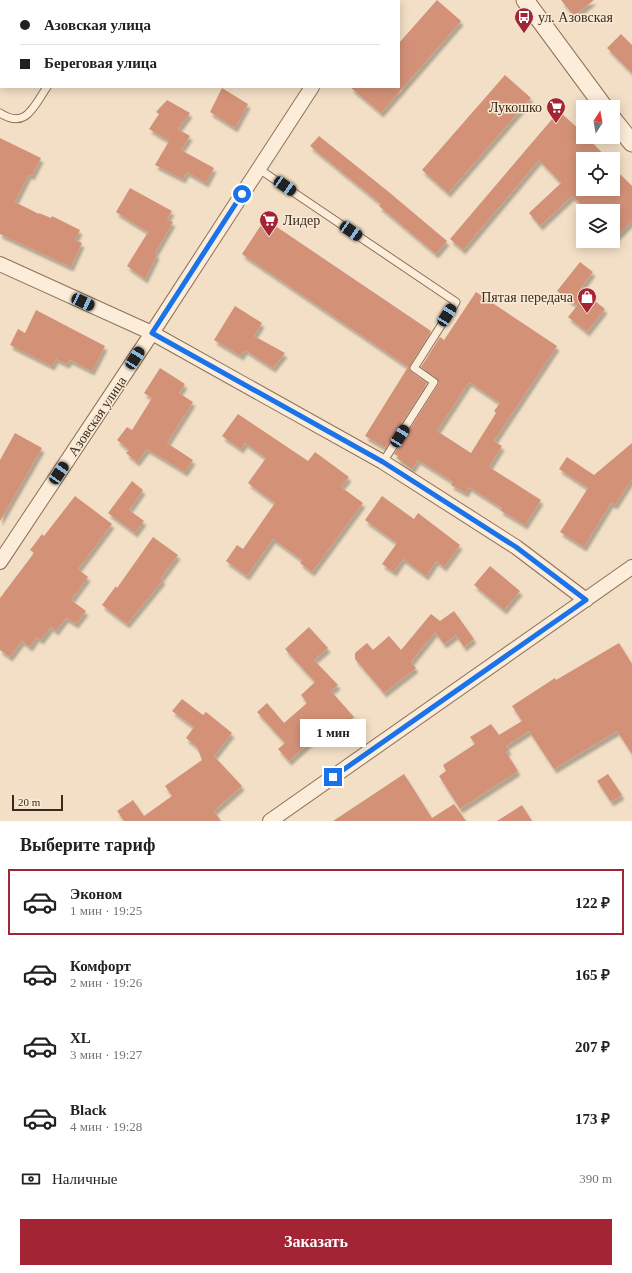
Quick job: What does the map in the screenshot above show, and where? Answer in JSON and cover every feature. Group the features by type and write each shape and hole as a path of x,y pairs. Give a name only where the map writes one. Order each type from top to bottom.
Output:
{"street":[{"path":"525,0 599,100"},
{"name":"Азовская улица","path":"0,562 152,333 311,88"},
{"path":"620,127 632,143"},
{"path":"0,264 152,333 383,462 516,547 586,600"},
{"path":"270,821 632,567"}],"lane":[{"path":"0,113 7,117 19,120 26,117 46,88"},
{"path":"259,169 456,302 414,368 434,382 383,462"}],"building":[{"path":"437,0 461,21 381,113 351,88 400,88 400,42"},
{"path":"561,0 594,0 574,16"},
{"path":"621,34 632,45 632,73 607,48"},
{"path":"505,75 531,98 448,193 422,170"},
{"path":"222,88 248,104 235,128 210,112"},
{"path":"167,100 190,113 178,129 190,136 181,150 214,168 206,183 187,172 183,179 155,165 169,141 149,129 159,114 156,112"},
{"path":"559,111 576,127 576,144 594,144 601,152 576,152 576,196 620,196 620,174 632,186 632,221 620,233 620,204 581,204 572,196 540,226 529,213 561,183 539,160 463,250 450,239"},
{"path":"319,136 447,241 436,254 379,206 381,204 310,146"},
{"path":"0,138 41,158 32,176 29,174 15,202 39,214 51,218 52,216 80,230 75,240 82,243 71,267 0,234"},
{"path":"130,188 172,211 167,219 173,222 155,253 157,255 145,279 127,266 148,232 116,212"},
{"path":"265,219 431,331 409,367 411,372 427,383 386,448 365,436 408,367 242,254"},
{"path":"580,262 593,272 580,289 605,309 587,332 568,317 577,306 557,291"},
{"path":"476,292 557,346 494,441 502,446 489,467 541,500 525,525 500,510 502,508 469,487 466,493 451,485 453,482 418,460 412,469 394,454 439,383 437,378 421,367 440,337 444,340","holes":["469,382 500,403 494,411 496,413 471,453 437,431"]},
{"path":"235,306 262,323 254,336 285,353 273,368 245,350 241,356 214,340"},
{"path":"36,310 105,346 92,371 70,360 67,364 56,359 52,366 10,345 18,329 25,333"},
{"path":"160,368 185,384 179,393 193,402 167,443 193,460 185,472 147,449 137,462 126,453 129,450 117,440 127,427 132,430 152,398 144,393"},
{"path":"238,414 308,461 315,452 349,477 341,487 363,503 312,572 300,563 302,560 273,539 247,576 226,561 237,545 243,549 275,503 248,483 266,458 245,443 241,449 222,436"},
{"path":"15,433 42,448 0,521 0,460"},
{"path":"632,443 632,479 615,505 611,503 584,547 560,532 588,488 559,469 567,457 594,475"},
{"path":"132,481 143,490 129,510 144,521 135,533 108,513"},
{"path":"75,496 112,524 78,569 88,577 71,600 86,611 76,624 66,618 56,631 51,627 41,640 37,637 30,647 22,641 10,657 0,650 0,598 34,553 30,550 42,534 44,536"},
{"path":"382,496 414,519 418,513 460,545 444,567 436,561 426,576 403,559 394,572 382,564 397,543 365,520"},
{"path":"153,537 178,555 161,578 163,580 127,624 102,605 116,586 117,588"},
{"path":"490,566 520,591 504,610 474,585"},
{"path":"454,611 474,639 464,647 456,635 444,644 435,632 411,662 416,668 384,693 355,659 355,653 367,643 373,650 389,636 401,650 431,614 440,621"},
{"path":"309,627 328,648 314,660 338,685 331,691 354,717 339,731 331,723 289,761 278,749 285,743 257,712 267,703 284,723 307,703 301,695 315,682 285,649"},
{"path":"619,643 632,664 632,754 617,731 554,769 529,731 506,746 509,750 506,752 518,771 460,809 439,776 446,771 443,765 475,744 470,737 491,724 499,735 522,721 512,706 555,678 556,680"},
{"path":"182,699 203,715 206,712 232,733 214,756 242,786 214,811 221,821 124,821 117,811 133,800 144,816 172,796 165,786 202,760 197,747 186,738 194,727 172,711"},
{"path":"404,774 432,818 454,804 466,821 333,821"},
{"path":"608,774 622,795 611,802 597,781"},
{"path":"522,805 532,821 497,821"}],"place":[{"name":"ул. Азовская","path":"524,34"},
{"name":"Лукошко","path":"556,124"},
{"name":"Лидер","path":"269,237"},
{"name":"Пятая передача","path":"587,314"}],"route":[{"path":"242,194 152,333 383,462 516,547 586,600 333,777"}]}
